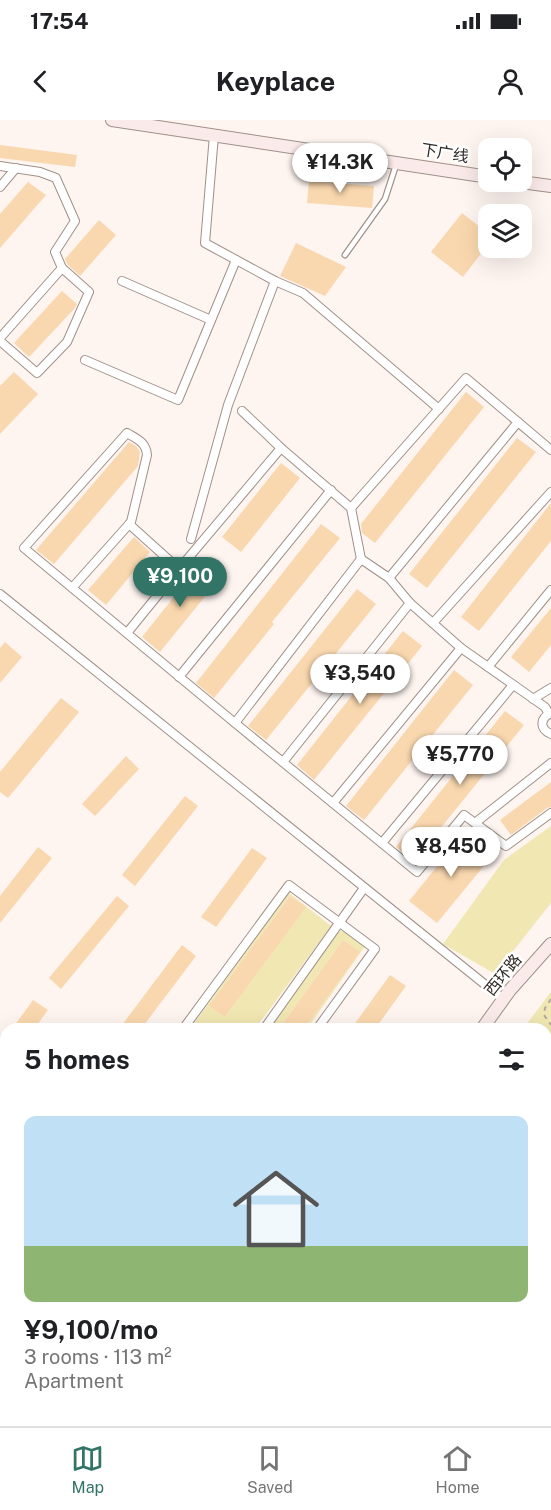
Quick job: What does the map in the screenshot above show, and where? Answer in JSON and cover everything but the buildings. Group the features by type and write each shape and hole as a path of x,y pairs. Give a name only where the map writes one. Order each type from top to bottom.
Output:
{"main road":[{"name":"下广线","path":"112,120 478,175"},
{"path":"532,183 551,186"},
{"name":"西环路","path":"486,1023 510,990 551,944"}],"street":[{"path":"214,135 205,243 275,281 303,293 439,409"},
{"path":"0,166 40,172 56,178 75,220 55,252 62,268 89,292 67,342 37,373 0,339 62,268"},
{"path":"0,187 16,168"},
{"path":"85,360 178,400 236,260"},
{"path":"122,281 211,320"},
{"path":"191,539 228,405 275,281"},
{"path":"351,508 466,378 551,450"},
{"path":"242,411 351,508 361,559 389,578 410,603 461,648 544,707 550,713 543,718 542,725 551,734"},
{"path":"389,578 518,422"},
{"path":"72,588 131,522 147,448 141,441 127,433 24,548 72,588 127,633 179,677 417,872 464,815 506,846 551,813"},
{"path":"127,633 281,448"},
{"path":"179,677 331,490"},
{"path":"433,623 551,492"},
{"path":"129,524 179,569"},
{"path":"235,723 361,559"},
{"path":"488,667 551,590"},
{"path":"0,594 503,999"},
{"path":"283,762 410,603"},
{"path":"333,803 461,648"},
{"path":"382,843 513,685"},
{"path":"533,699 551,688"},
{"path":"475,823 551,763"},
{"path":"187,1023 289,885 375,949 321,1023"},
{"path":"268,1023 364,888"}],"lane":[{"path":"345,255 386,199 397,163"}],"path":[{"path":"550,1023 544,1015 545,1008 551,999"}],"shaded area":[{"path":"551,826 551,903 495,974 443,944 504,860"},
{"path":"289,893 331,926 259,1023 194,1023","holes":["290,896 305,907 225,1017 210,1006"]},
{"path":"345,930 365,946 311,1023 308,1023 359,952 343,940 283,1023 273,1023 337,933"},
{"path":"551,992 551,1023 528,1023"}]}
